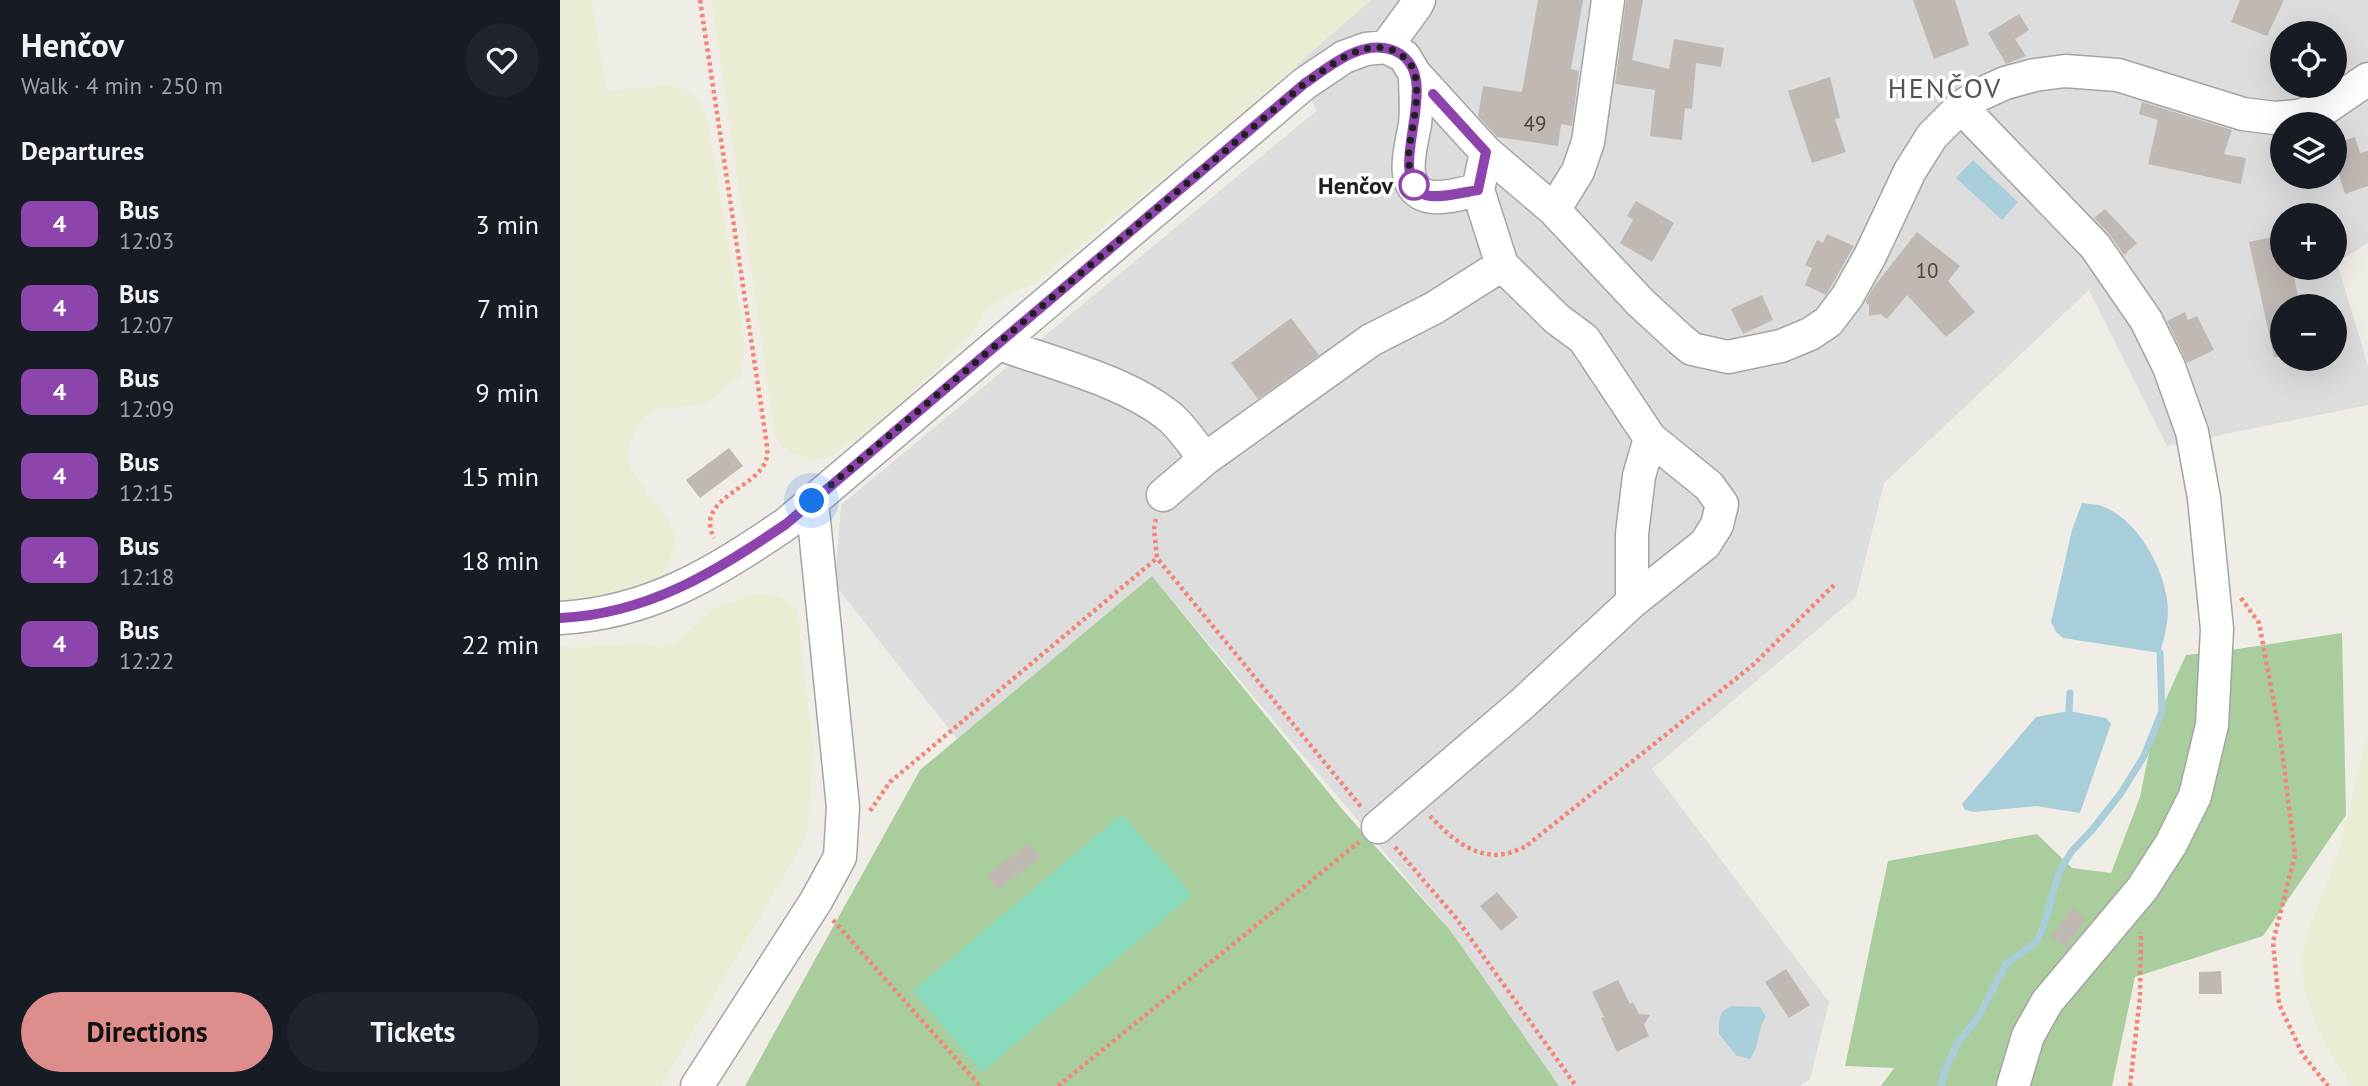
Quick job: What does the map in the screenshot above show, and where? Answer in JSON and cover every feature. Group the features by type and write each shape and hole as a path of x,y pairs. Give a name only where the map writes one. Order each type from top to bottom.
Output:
{"street":[{"path":"1386,47 1419,0"},
{"path":"1554,210 1578,171 1588,142 1608,0"},
{"path":"560,618 597,614 668,594 729,563 786,524 1304,84 1344,57 1366,49 1386,47 1404,56 1415,74 1486,152 1554,210 1640,302 1692,349 1728,357 1781,346 1810,334 1828,322 1847,297 1870,257 1910,171 1932,136 1961,107 2005,83 2065,71 2118,75 2243,114 2275,118 2298,116 2327,107 2368,79"},
{"path":"1415,74 1415,123 1409,152 1410,181 1422,194 1434,197 1478,190"},
{"path":"1961,107 2095,246 2146,320 2169,367 2192,432 2204,498 2217,629 2212,725 2195,796 2171,845 2143,890 2047,1002 2028,1036 2012,1086"},
{"path":"1378,827 1522,704 1632,602 1705,544 1717,525 1722,504 1709,486 1650,438 1584,339 1557,319 1502,265 1478,190 1486,152"},
{"path":"1163,495 1205,459 1371,340 1434,308 1502,265"},
{"path":"999,344 1086,374 1139,397 1171,418 1205,459"},
{"path":"1632,602 1632,534 1639,477 1650,438"},
{"path":"697,1086 816,901 840,857 844,807 812,501"}],"path":[{"path":"700,0 767,459 761,469 721,502 709,522 712,534 729,563"},
{"path":"869,814 890,782 1157,558 1154,530 1163,495"},
{"path":"1413,797 1451,838 1480,853 1503,854 1525,847 1753,665 1836,583"},
{"path":"2235,589 2259,623 2280,735 2295,855 2273,942 2279,1003 2303,1055 2328,1086"},
{"path":"1058,1086 1378,827"},
{"path":"2130,1086 2140,997 2143,890"},
{"path":"816,901 980,1086"}],"shaded area":[{"path":"1371,0 2368,0 2368,243 2347,256 2347,203 2270,203 2270,280 2342,280 2347,294 2270,294 2270,371 2347,371 2347,296 2368,366 2368,405 2167,446 2089,290 1884,483 1856,597 1652,769 1829,1002 1810,1079 1801,1086 1559,1086 1450,930 1152,576 957,739 835,585 841,505 1316,111 1296,64"}],"green space":[{"path":"560,0 591,0 607,91 675,86 687,90 699,102 707,120 745,345 740,376 724,391 706,403 657,410 643,418 629,443 627,457 633,473 674,532 672,555 660,578 607,594 560,601"},
{"path":"712,0 1371,0 1236,118 1047,273 1033,284 1006,296 986,311 963,344 878,424 829,457 813,460 781,446 775,434"},
{"path":"1152,576 1342,809 1450,930 1559,1086 745,1086 920,770"},
{"path":"756,594 779,597 797,609 813,750 808,827 801,847 661,1086 560,1086 560,647 646,644 661,647 673,643 715,608"},
{"path":"2342,633 2346,815 2263,936 2135,977 2112,1086 1881,1086 1894,1068 1845,1066 1888,861 2037,834 2072,868 2111,873 2140,797 2155,723 2186,655"},
{"path":"2368,733 2368,1086 2351,1086 2317,1029 2304,986 2302,956 2307,933 2339,851"},
{"path":"1122,814 1192,895 982,1072 913,991"}],"water":[{"path":"1973,160 2018,202 2002,220 1956,178"},
{"path":"2082,503 2099,505 2124,519 2145,543 2153,557 2164,585 2168,606 2167,626 2160,653 2063,638 2056,632 2051,622 2072,530"},
{"path":"2069,711 2106,718 2111,724 2080,813 2036,806 1974,812 1965,810 1962,804 2036,717"},
{"path":"1734,1006 1760,1007 1766,1017 1750,1059 1737,1056 1719,1034 1722,1012"}],"building":[{"path":"1538,0 1583,0 1571,69 1579,71 1572,126 1561,124 1558,146 1497,137 1478,116 1483,86 1522,92"},
{"path":"1626,0 1643,0 1632,60 1669,69 1674,39 1724,48 1721,67 1696,63 1692,109 1685,108 1682,140 1650,136 1655,90 1615,84"},
{"path":"1913,0 1955,0 1969,45 1934,59"},
{"path":"2240,0 2284,0 2274,21 2270,21 2267,36 2231,22"},
{"path":"2019,14 2029,30 2015,39 2026,56 2006,64 1988,33"},
{"path":"1830,77 1840,118 1835,119 1846,152 1812,163 1788,91"},
{"path":"2142,102 2232,130 2224,154 2246,158 2241,184 2148,164 2158,120 2139,114"},
{"path":"2355,137 2360,153 2368,151 2368,186 2345,194 2343,189 2347,189 2347,140"},
{"path":"1636,201 1674,223 1652,262 1620,243 1633,220 1627,216"},
{"path":"2105,209 2137,243 2124,255 2094,218"},
{"path":"1917,232 1960,266 1948,281 1975,312 1946,337 1907,295 1887,319 1881,314 1869,316 1869,305 1865,302"},
{"path":"1827,234 1854,246 1826,295 1805,285 1812,268 1805,265 1817,240 1823,243"},
{"path":"2270,238 2270,280 2295,280 2297,294 2270,294 2270,339 2249,242"},
{"path":"1762,295 1773,320 1743,334 1731,309"},
{"path":"2185,312 2188,320 2197,316 2214,350 2187,363 2167,321"},
{"path":"1291,318 1319,355 1258,399 1231,363"},
{"path":"729,448 743,466 700,498 686,480"},
{"path":"1029,843 1041,857 997,890 986,876"},
{"path":"1497,892 1518,917 1501,931 1480,906"},
{"path":"2072,908 2086,918 2066,947 2051,937"},
{"path":"1786,969 1810,1005 1789,1018 1765,982"},
{"path":"2221,971 2222,994 2199,994 2199,972"},
{"path":"1618,980 1630,1004 1633,1002 1639,1014 1650,1015 1644,1025 1649,1036 1617,1052 1592,992"}],"waterway":[{"path":"1941,1086 1957,1044 1979,1016 2006,964 2035,943 2042,931 2060,870 2072,851 2121,793 2144,756 2162,711 2160,653"},
{"path":"2069,711 2070,693"}],"bus line":[{"name":"4","path":"560,618 597,614 668,594 729,563 786,524 1304,84 1344,57 1366,49 1386,47 1404,56 1415,74 1415,123 1409,152 1410,181 1422,194 1434,197 1478,190 1486,152 1433,94"}],"place":[{"name":"Henčov","path":"1414,185"}],"district":[{"name":"HENČOV","path":"1945,87"}],"route":[{"path":"812,501 1304,84 1344,57 1366,49 1386,47 1404,56 1415,74 1415,123 1409,152 1410,181 1414,185"}]}
